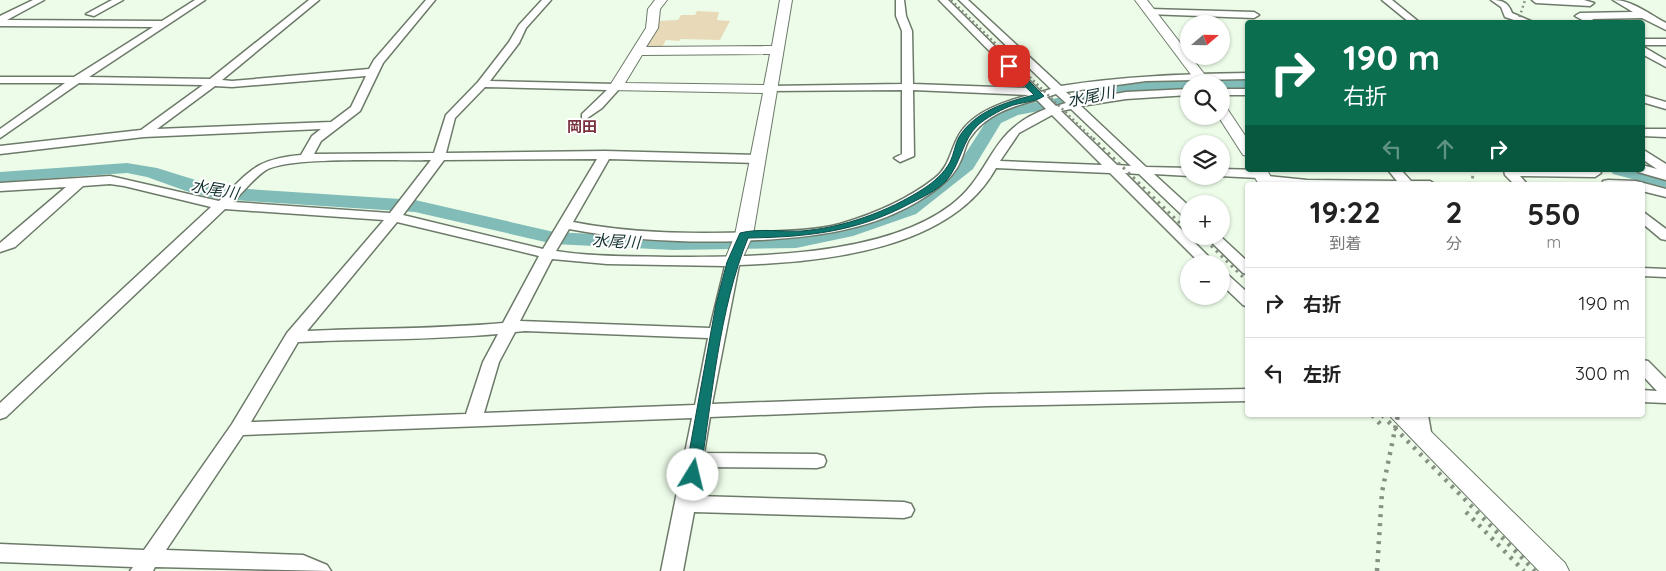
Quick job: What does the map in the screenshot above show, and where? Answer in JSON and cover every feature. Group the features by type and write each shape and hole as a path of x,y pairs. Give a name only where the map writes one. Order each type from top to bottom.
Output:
{"street":[{"path":"0,22 40,0"},
{"path":"91,14 119,0"},
{"path":"0,134 74,81 201,0"},
{"path":"144,133 315,0"},
{"path":"305,159 316,140 332,125 356,109 378,62 431,0"},
{"path":"146,565 238,429 293,338 413,194 439,158 450,117 482,84 514,43 522,27 547,0"},
{"path":"586,116 616,87 652,28 654,9 661,0"},
{"path":"672,571 688,504 716,333 733,262 744,235 786,0"},
{"path":"900,0 901,16 907,31 908,156 900,158"},
{"path":"943,0 1200,255"},
{"path":"962,0 1180,205"},
{"path":"1141,0 1199,75"},
{"path":"1386,0 1411,20"},
{"path":"1495,0 1506,6 1508,15 1522,20"},
{"path":"1536,0 1536,2 1588,1 1595,6 1632,8"},
{"path":"1617,0 1666,27"},
{"path":"1150,12 1254,15"},
{"path":"1588,20 1580,16 1645,15"},
{"path":"0,22 163,24"},
{"path":"1645,42 1666,42"},
{"path":"638,51 776,50"},
{"path":"1645,51 1666,64"},
{"path":"0,80 177,80 232,84 373,72"},
{"path":"1230,78 1245,76"},
{"path":"564,224 588,230 638,236 697,238 744,235 776,236 824,231 863,221 912,200 942,179 954,163 964,138 976,123 1005,105 1037,94 1129,79 1180,80"},
{"path":"482,84 770,89 906,87 1037,94"},
{"path":"1230,92 1245,92"},
{"path":"0,187 79,182 125,182 189,201 394,217 546,254 625,261 733,262 809,257 874,243 926,226 967,199 1004,143 1016,130 1035,118 1054,110 1126,96 1180,93"},
{"path":"1645,99 1665,104"},
{"path":"1230,124 1245,147"},
{"path":"0,150 144,133 332,125"},
{"path":"1645,132 1666,133"},
{"path":"0,413 261,168 277,161 605,155 758,159"},
{"path":"473,420 491,362 546,254 605,155"},
{"path":"1645,155 1666,170"},
{"path":"991,164 1180,172"},
{"path":"1645,171 1666,176"},
{"path":"1396,172 1405,182"},
{"path":"1509,172 1594,172 1606,182"},
{"path":"1509,172 1519,182"},
{"path":"1230,174 1294,182"},
{"path":"0,248 10,244 79,182"},
{"path":"1645,188 1666,192"},
{"path":"1645,218 1666,236"},
{"path":"1222,245 1245,267"},
{"path":"1645,272 1666,273"},
{"path":"1230,285 1245,299"},
{"path":"293,338 383,333 436,334 510,326 716,333"},
{"path":"1645,367 1666,389"},
{"path":"238,429 988,400 1245,395"},
{"path":"1645,396 1666,397"},
{"path":"1404,417 1421,427 1556,571"},
{"path":"695,460 817,461"},
{"path":"688,504 904,510"},
{"path":"0,553 146,565 303,564 320,571"}],"shaded area":[{"path":"697,11 719,12 717,20 730,21 720,40 666,40 661,49 644,46 657,21 678,20 681,15 695,15"}],"waterway":[{"name":"水尾川","path":"1230,84 1245,84"},
{"name":"水尾川","path":"0,177 127,168 151,172 192,187 218,193 415,206 554,238 673,244 796,242 846,232 909,210 967,165 995,120 1013,111 1132,88 1180,85"},
{"name":"水尾川","path":"1626,172 1666,183"}],"railway":[{"path":"951,0 1094,140"},
{"path":"1519,20 1525,0"},
{"path":"1093,138 1180,223"},
{"path":"1471,182 1474,172"},
{"path":"1210,245 1245,279"},
{"path":"1374,417 1384,428"},
{"path":"1384,417 1395,428"},
{"path":"1395,428 1398,417"},
{"path":"1377,571 1382,492 1395,428"},
{"path":"1395,428 1535,571"},
{"path":"1466,512 1524,571"}],"district":[{"name":"岡田","path":"582,126"}],"route":[{"path":"693,475 711,356 722,304 733,262 744,235 776,236 841,228 888,212 912,200 942,179 954,163 964,138 976,123 990,112 1005,105 1021,99 1040,96 1009,66"}]}
